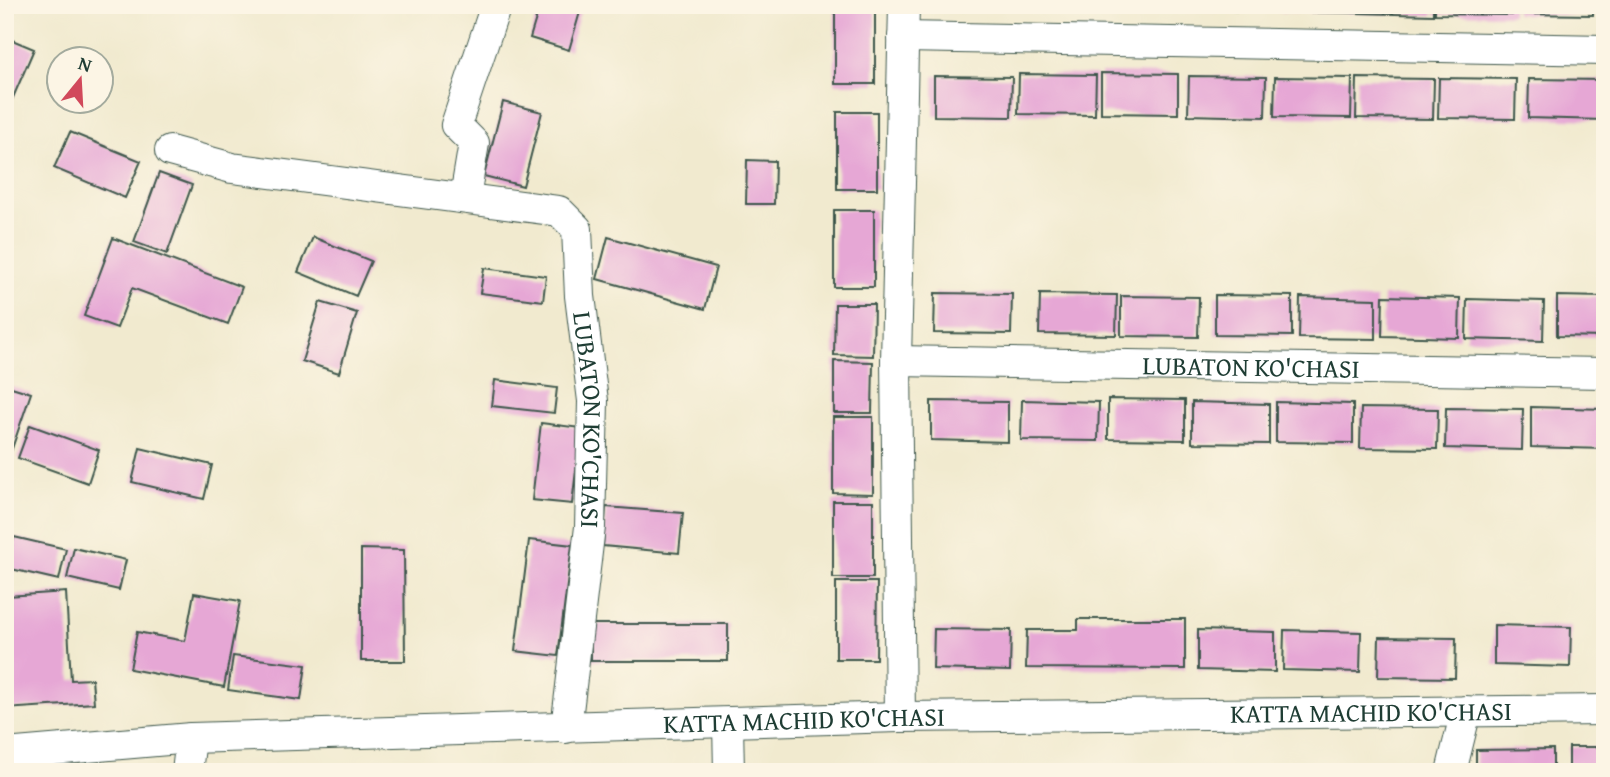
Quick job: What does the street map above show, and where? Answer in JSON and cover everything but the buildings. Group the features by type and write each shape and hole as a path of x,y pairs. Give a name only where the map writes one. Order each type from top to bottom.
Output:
{"street":[{"path":"465,197 474,143 456,125 496,5"},
{"path":"900,717 896,361 904,5"},
{"path":"903,37 1605,50"},
{"name":"LUBATON KO'CHASI","path":"170,151 232,168 559,211 577,229 580,296 593,401 590,527 566,729"},
{"name":"LUBATON KO'CHASI","path":"896,361 1605,373"},
{"name":"KATTA MACHID KO'CHASI","path":"5,754 191,738 566,729 900,717 1605,710"},
{"path":"1451,772 1466,711"},
{"path":"728,723 729,772"},
{"path":"187,772 191,738"}]}
